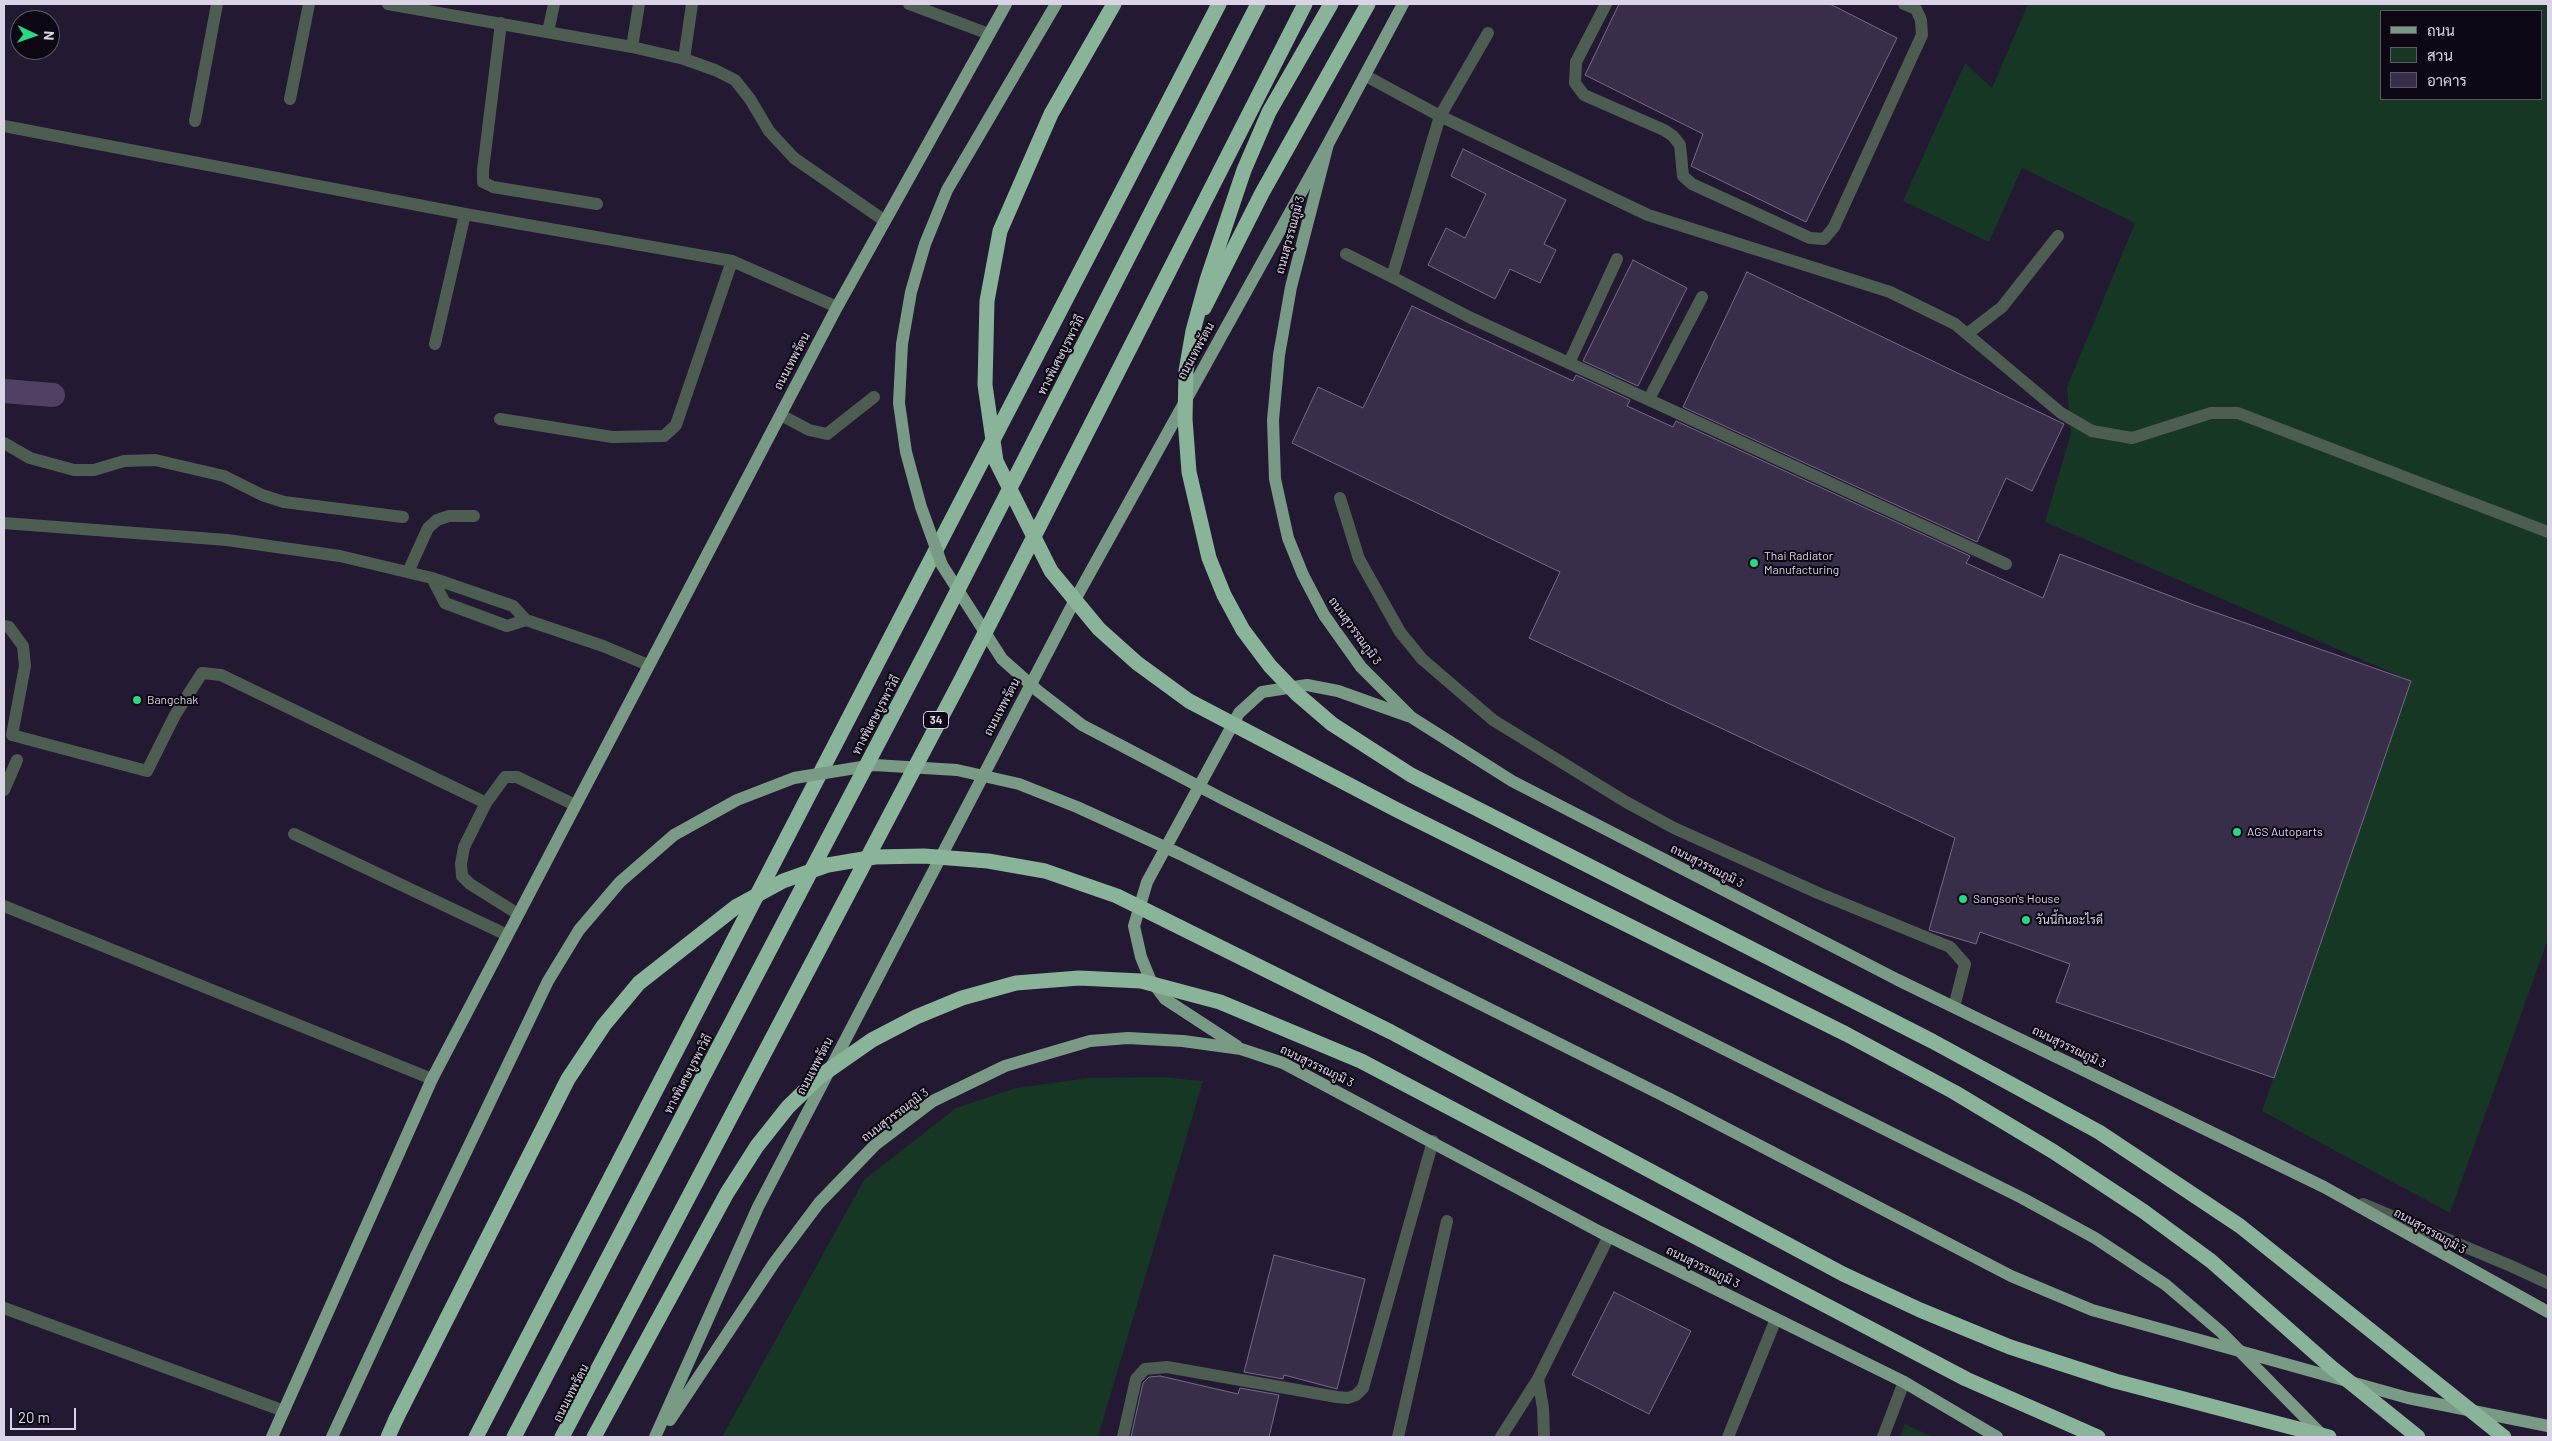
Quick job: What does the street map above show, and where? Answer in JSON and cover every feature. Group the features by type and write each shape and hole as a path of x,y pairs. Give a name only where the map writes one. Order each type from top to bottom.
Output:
{"highway":[{"path":"1114,4 1051,114 1000,231 987,301 985,385 996,461 1051,572 1099,629 1137,663 1189,700 1397,810 1846,1034 1954,1092 2054,1152 2143,1211 2211,1261 2331,1367 2418,1437"},
{"path":"476,1437 1219,4"},
{"name":"ทางพิเศษบูรพาวิถี","path":"514,1437 927,650 1258,4"},
{"path":"563,1437 966,671 1307,4"},
{"path":"1331,4 1300,55 1257,139 1232,206 1193,331 1186,371 1185,419 1188,472 1209,558 1224,595 1243,630 1270,666 1297,694 1332,724 1411,775 1932,1041 2099,1132 2240,1226 2504,1437"},
{"path":"1193,331 1262,193 1368,4"},
{"path":"388,1437 568,1079 604,1025 639,983 737,906 782,881 828,865 875,856 924,856 988,861 1045,871 1118,896 1391,1032 1843,1274 1920,1310 2010,1347 2115,1382 2327,1437"},
{"path":"594,1437 727,1193 762,1140 788,1107 819,1077 872,1040 916,1017 962,998 1016,983 1079,978 1141,981 1220,1002 1361,1061 1966,1379 2098,1437"}],"main road":[{"name":"ถนนเทพรัตน","path":"272,1437 432,1079 837,308 1006,4"},
{"path":"1056,4 947,190 925,244 911,292 902,344 899,402 906,452 921,507 942,565 1002,659 1038,692 1082,725 1234,805 2013,1194 2095,1238 2166,1285 2221,1332 2327,1437"},
{"name":"ถนนเทพรัตน","path":"657,1437 758,1207 1077,596 1366,76 1403,4"},
{"name":"ถนนสุวรรณภูมิ 3","path":"1328,144 1291,287 1278,355 1273,420 1275,479 1288,538 1303,575 1324,615 1361,667 1411,717 1512,781 1954,1007 2324,1187 2548,1312"},
{"path":"1241,1049 1164,999 1150,979 1140,957 1134,926 1147,882 1239,712 1262,692 1307,685 1338,691 1411,717"},
{"path":"332,1437 416,1256 548,981 579,930 620,882 674,835 737,800 794,778 874,765 957,770 1019,784 1180,854 1670,1098 2011,1276 2092,1310 2408,1398 2548,1426"},
{"name":"ถนนสุวรรณภูมิ 3","path":"657,1437 774,1263 819,1203 875,1145 933,1102 1005,1066 1090,1041 1128,1038 1183,1041 1241,1049 1283,1063 1609,1236 1904,1382 1997,1437"}],"street":[{"path":"195,121 217,4"},
{"path":"290,99 309,4"},
{"path":"388,4 632,47 684,59 714,70 735,80 750,99 769,131 794,158 813,173 885,221"},
{"path":"548,32 554,4"},
{"path":"632,47 639,4"},
{"path":"684,59 692,4"},
{"path":"909,4 989,34"},
{"path":"1606,4 1576,62 1574,83 1584,95 1664,130 1673,136 1680,145 1684,176 1692,184 1810,238 1824,239 1834,227 1922,35 1921,20 1916,9 1904,4"},
{"path":"501,23 483,182 493,188 597,204"},
{"path":"1392,277 1440,116 1488,33"},
{"path":"1366,76 1440,116 1648,216 1890,292 1954,324 2061,413 2092,431 2132,438 2211,413 2238,413 2548,532"},
{"path":"4,126 465,214 732,262 837,308"},
{"path":"435,344 465,214"},
{"path":"1967,334 2002,307 2058,236"},
{"path":"1346,254 1471,318 2006,564"},
{"path":"1570,363 1617,259"},
{"path":"500,418 612,437 664,436 676,425 732,262"},
{"path":"1649,399 1702,297"},
{"path":"781,415 809,430 828,434 874,397"},
{"path":"4,443 30,458 53,466 74,470 94,470 124,461 155,460 224,476 262,495 284,502 404,517"},
{"path":"1340,498 1359,559 1400,632 1422,658 1493,720 1626,802 1674,828 1818,893 1950,947 1965,964 1954,1007"},
{"path":"408,572 428,528 437,520 449,516 474,516"},
{"path":"4,523 290,547 340,556 432,578 513,606 526,620 603,646 648,665"},
{"path":"432,578 445,603 507,626 526,620"},
{"path":"4,626 10,628 23,646 25,666 12,735 147,771 175,715 202,673 221,676 486,803"},
{"path":"4,790 17,760"},
{"path":"518,914 470,884 462,876 461,864 464,847 486,803 505,778 517,777 575,805"},
{"path":"294,834 507,934"},
{"path":"4,906 432,1079"},
{"path":"1123,1437 1136,1379 1145,1369 1168,1366 1337,1397 1348,1398 1356,1395 1363,1388 1433,1141"},
{"path":"2324,1187 2548,1281"},
{"path":"1398,1437 1447,1221"},
{"path":"1500,1437 1538,1379 1609,1236"},
{"path":"4,1308 284,1411"},
{"path":"1728,1437 1776,1319"},
{"path":"1538,1379 1543,1408 1544,1437"},
{"path":"1883,1437 1904,1382"}],"green space":[{"path":"2028,4 2548,4 2548,939 2450,1213 2262,1111 2411,681 2045,522 2071,433 2067,387 2135,223 2022,168 1989,242 1903,201 1965,63 1992,88"},
{"path":"1163,1077 1203,1081 1098,1437 722,1437 864,1180 956,1108 1016,1088 1089,1078"},
{"path":"1905,1424 1933,1437 1900,1437"}],"building":[{"path":"1619,4 1830,4 1897,38 1806,222 1691,166 1703,134 1585,75"},
{"path":"1463,149 1566,200 1544,244 1556,250 1540,283 1510,269 1495,299 1428,265 1446,228 1465,238 1486,194 1451,176"},
{"path":"1633,260 1687,288 1638,386 1583,361"},
{"path":"1747,272 2064,424 2032,491 2006,478 1977,542 1683,407"},
{"path":"1412,306 1573,381 1576,375 1630,400 1627,406 1673,427 1676,421 1970,556 1966,563 2043,598 2060,554 2194,605 2411,681 2274,1078 2056,1002 2070,964 1980,932 1976,944 1929,930 1955,838 1529,638 1560,572 1292,443 1318,387 1363,408"},
{"path":"1274,1255 1365,1279 1337,1389 1284,1375 1283,1379 1244,1372"},
{"path":"1614,1292 1691,1331 1649,1414 1572,1375"},
{"path":"1160,1376 1238,1394 1240,1388 1279,1395 1269,1437 1131,1437 1143,1383 1149,1377"}],"waterway":[{"path":"4,391 53,395"}],"place":[{"name":"Thai Radiator Manufacturing","path":"1754,563"},
{"name":"Bangchak","path":"137,700"},
{"name":"AGS Autoparts","path":"2237,832"},
{"name":"Sangson's House","path":"1963,899"},
{"name":"วันนี้กินอะไรดี","path":"2026,920"}]}
